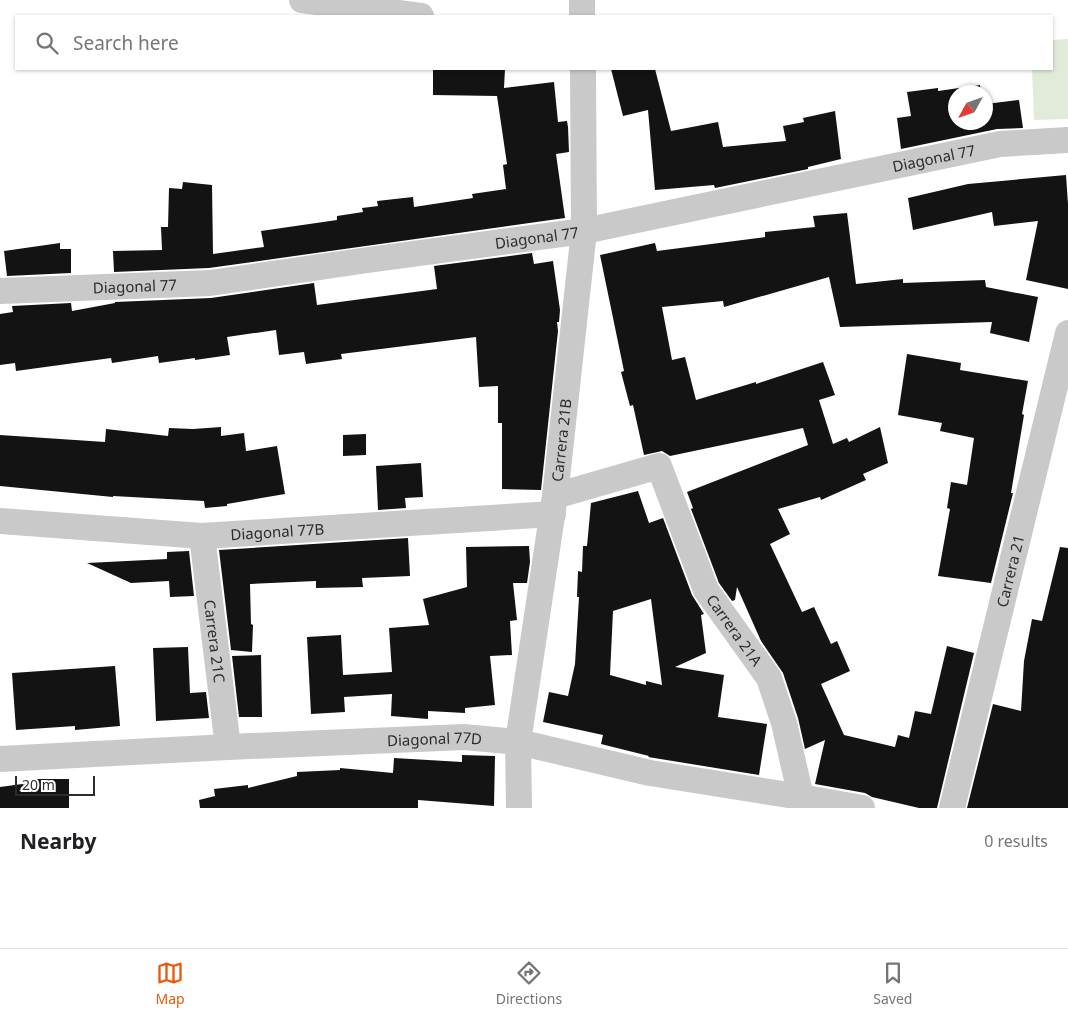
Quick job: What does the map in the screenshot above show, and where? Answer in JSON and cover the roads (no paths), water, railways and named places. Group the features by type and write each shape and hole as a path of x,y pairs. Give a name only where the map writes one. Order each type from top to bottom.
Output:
{"street":[{"path":"302,0 414,15"},
{"path":"582,0 582,15"},
{"name":"Carrera 21B","path":"519,808 518,742 554,505 584,231 583,70"},
{"name":"Diagonal 77","path":"0,291 210,283 584,231 1000,144 1068,140"},
{"name":"Carrera 21","path":"952,808 1068,333"},
{"name":"Diagonal 77B","path":"0,522 202,536 554,505 659,466"},
{"name":"Carrera 21A","path":"659,466 706,590 769,678 784,723 801,797"},
{"name":"Carrera 21C","path":"202,536 228,747"},
{"name":"Diagonal 77D","path":"0,759 228,747 464,738 518,742 650,773 862,808"}]}
